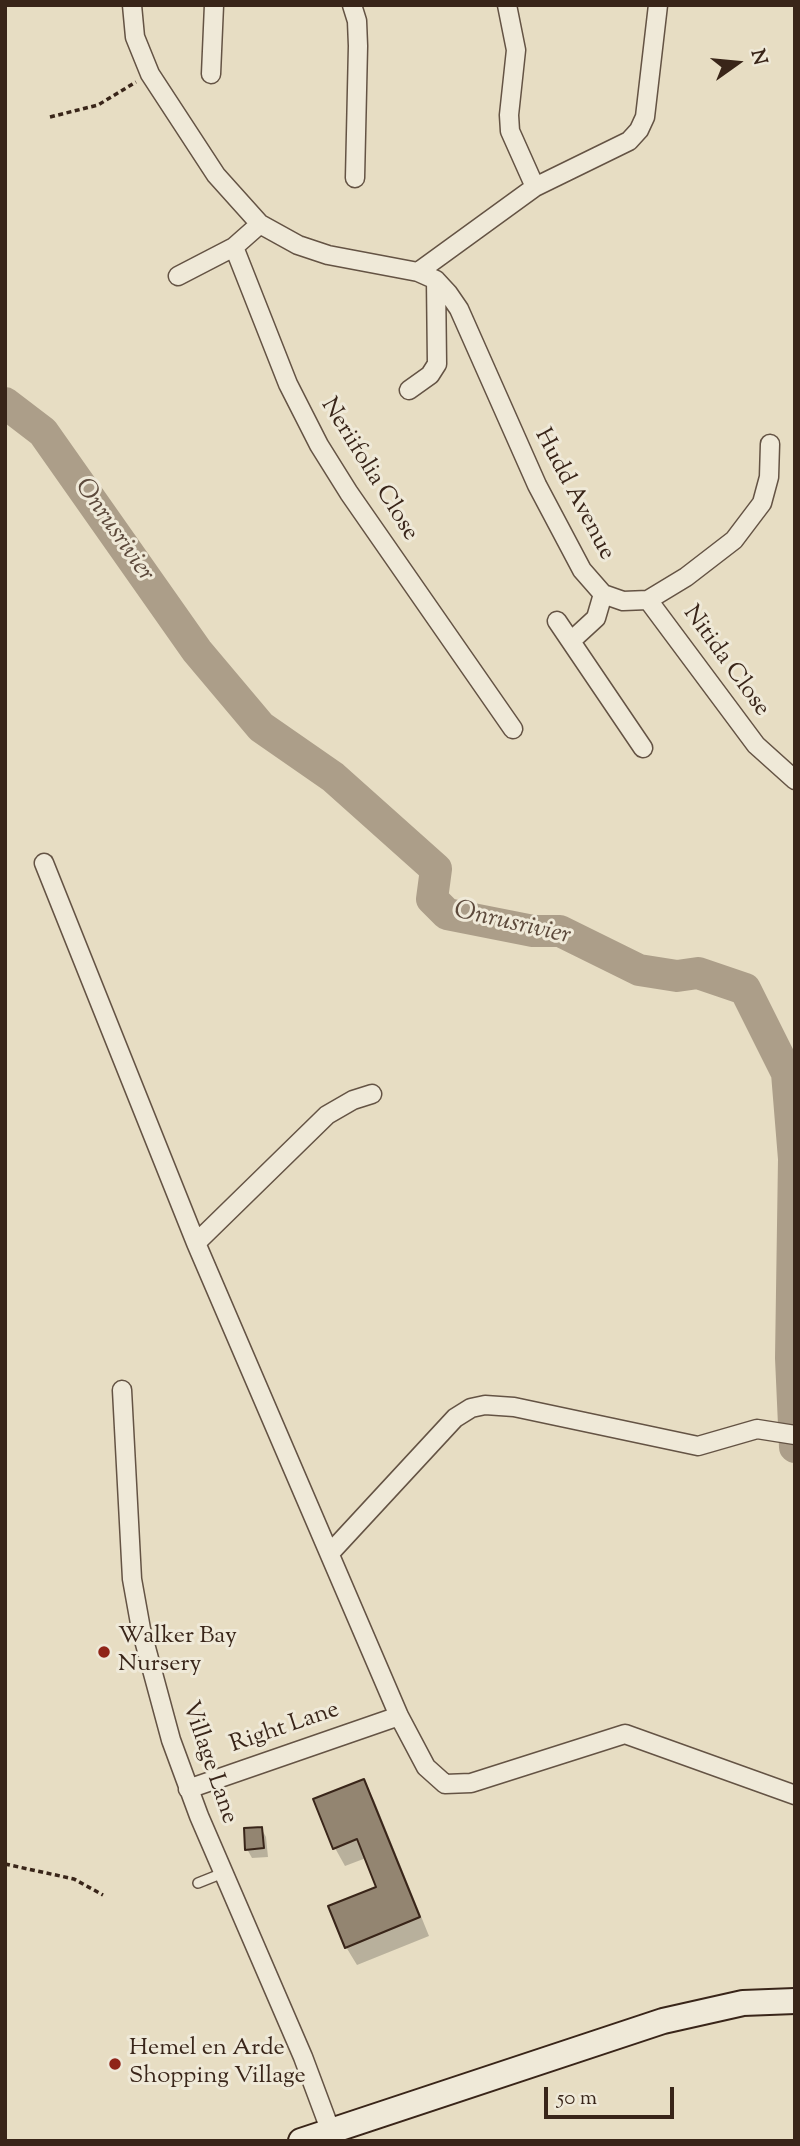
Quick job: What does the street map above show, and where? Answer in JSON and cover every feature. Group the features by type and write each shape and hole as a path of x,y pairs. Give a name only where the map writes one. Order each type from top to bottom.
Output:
{"main road":[{"path":"324,2136 663,2021 743,2003 795,2001"}],"street":[{"name":"Hudd Avenue","path":"132,5 135,37 150,74 216,175 260,224 298,246 328,255 418,272 436,281 459,309 537,485 582,570 603,594 623,601 648,600"},
{"path":"211,74 214,5"},
{"path":"352,5 357,21 358,46 355,178"},
{"path":"506,5 516,50 509,115 510,131 535,187"},
{"path":"418,272 535,187 629,141 639,130 645,117 658,5"},
{"path":"178,276 234,247 260,224"},
{"name":"Neriifolia Close","path":"234,247 288,384 320,445 349,493 513,729"},
{"path":"409,390 430,375 437,364 436,281"},
{"path":"648,600 711,558 750,521 762,503 769,477 770,444"},
{"path":"571,641 596,618 603,594"},
{"name":"Nitida Close","path":"648,600 756,745 795,780"},
{"path":"557,621 643,748"},
{"path":"44,863 196,1243 331,1552 399,1716 426,1767 445,1784 482,1780 625,1734 795,1795"},
{"path":"196,1243 327,1115 353,1100 372,1094"},
{"name":"Village Lane","path":"122,1390 132,1579 141,1629 171,1740 188,1789 303,2057 324,2136"},
{"path":"331,1552 455,1418 471,1408 485,1405 514,1407 698,1446 713,1444 748,1430 787,1433"},
{"name":"Right Lane","path":"188,1789 399,1716"}],"lane":[{"path":"198,1883 223,1873"}],"path":[{"path":"50,117 98,104 150,74"},
{"path":"5,1864 74,1879 103,1895"}],"building":[{"path":"364,1779 420,1917 345,1948 328,1906 376,1887 357,1839 333,1849 313,1799"},
{"path":"262,1827 264,1848 245,1850 244,1828"}],"waterway":[{"name":"Onrusrivier","path":"5,403 43,432 197,651 261,727 333,777 436,869 432,899 447,914 533,931 560,931 639,970 677,976 698,973 745,989 787,1073 794,1159 791,1358 795,1447"}],"place":[{"name":"Walker Bay Nursery","path":"104,1652"},
{"name":"Hemel en Arde Shopping Village","path":"115,2064"}]}
